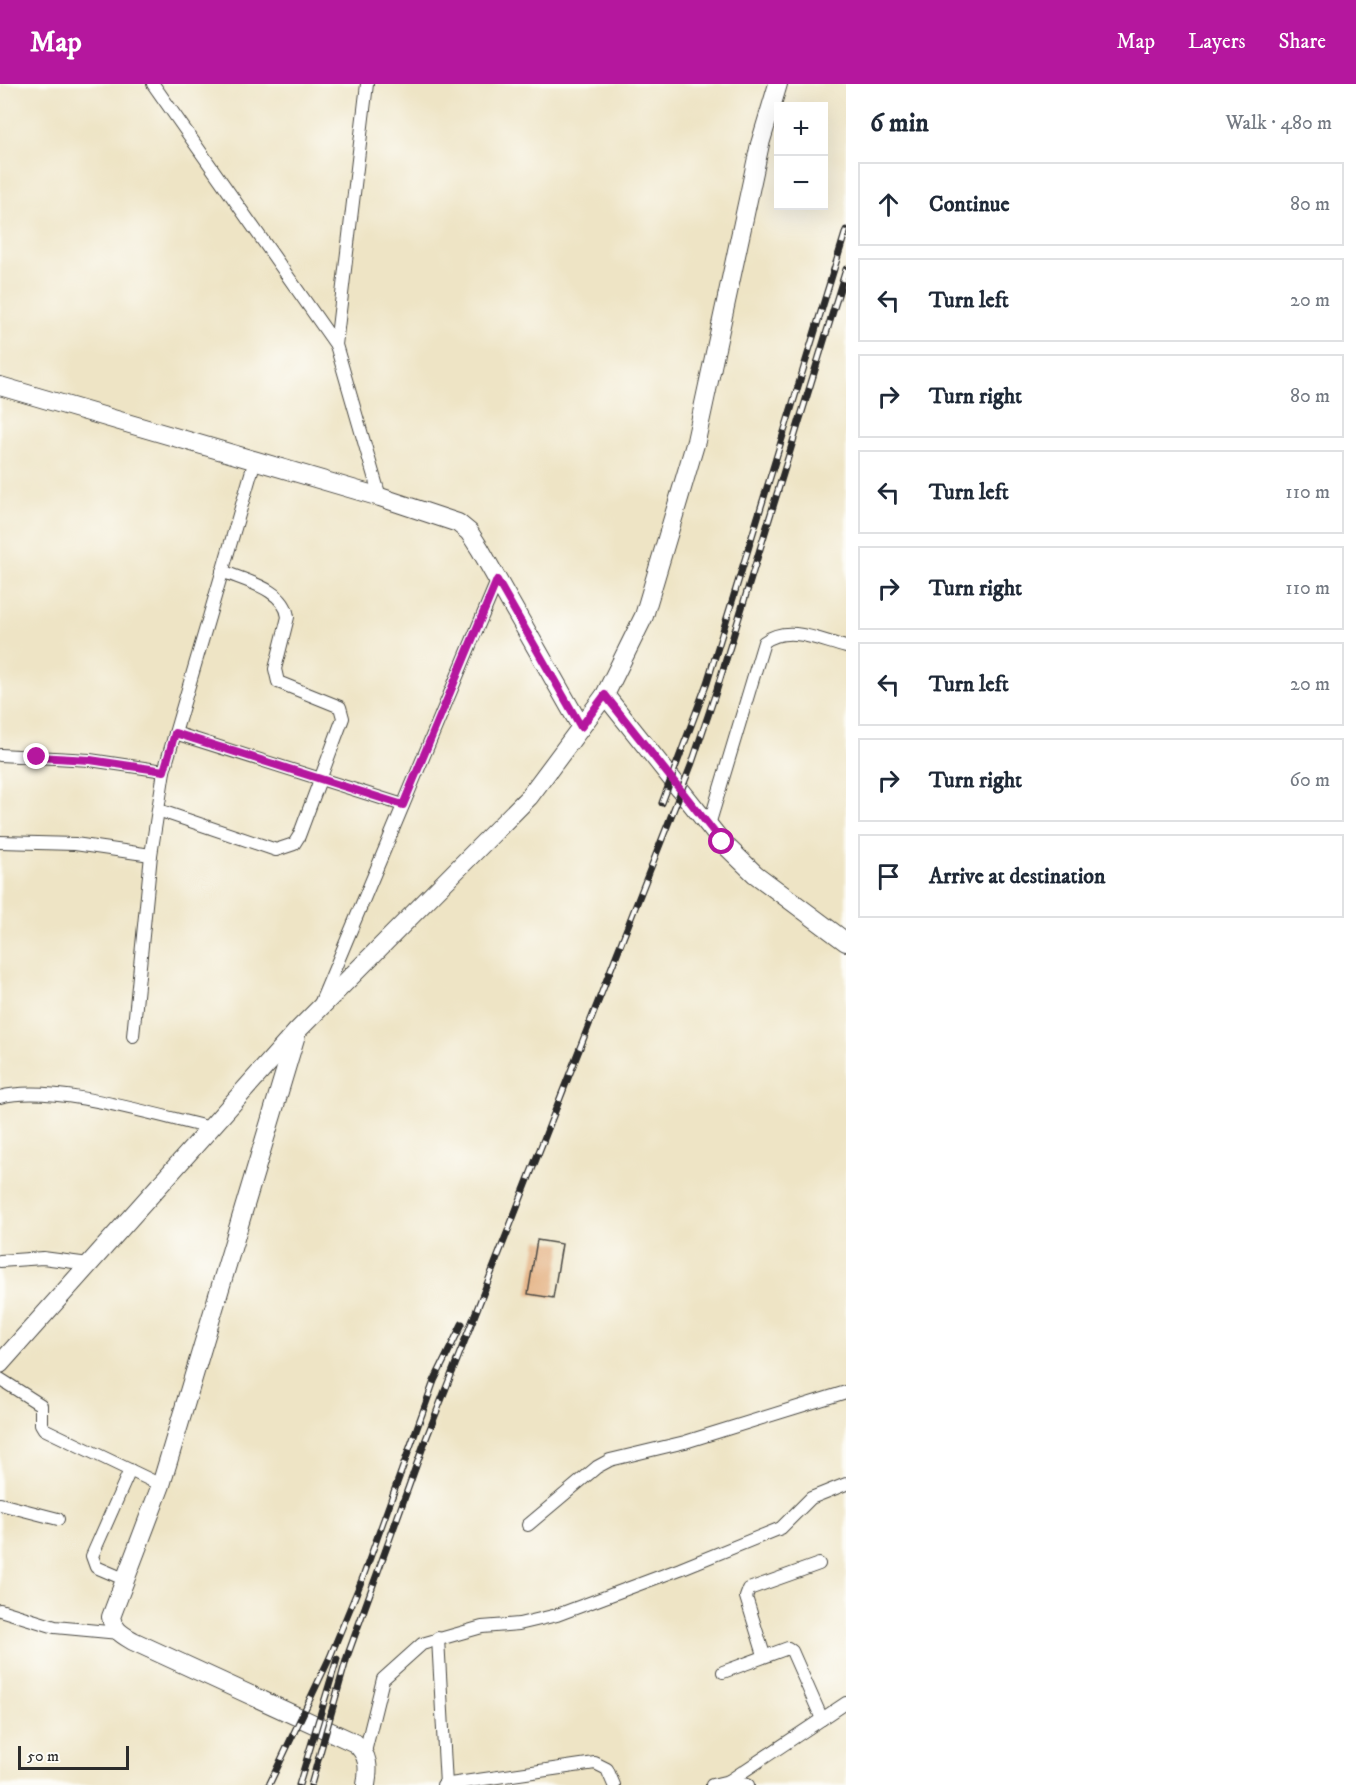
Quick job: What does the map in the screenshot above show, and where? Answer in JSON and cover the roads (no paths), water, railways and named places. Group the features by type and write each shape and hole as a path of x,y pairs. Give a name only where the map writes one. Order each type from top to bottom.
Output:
{"street":[{"path":"153,84 336,345 380,497"},
{"path":"336,345 367,84"},
{"path":"0,1364 297,1030 529,797 605,695 644,616 696,441 760,144 778,84"},
{"path":"0,386 380,497 458,523 470,532 581,727"},
{"path":"133,1036 151,855 164,771 255,460"},
{"path":"158,810 276,850 286,849 299,837 343,718 343,712 339,707 278,682 274,669 288,617 287,609 275,594 222,571"},
{"path":"317,1010 497,580"},
{"path":"709,825 764,642 771,637 792,633 846,646"},
{"path":"605,695 709,825 754,874 846,942"},
{"path":"175,733 403,805"},
{"path":"0,755 90,760 164,771"},
{"path":"0,842 75,844 151,855"},
{"path":"119,1633 112,1624 111,1617 160,1485 297,1030"},
{"path":"0,1096 12,1093 46,1093 112,1105 211,1128"},
{"path":"0,1261 43,1258 89,1264"},
{"path":"0,1379 41,1405 41,1424 44,1429 160,1485"},
{"path":"528,1525 597,1467 610,1461 685,1442 846,1392"},
{"path":"124,1580 96,1567 92,1556 130,1470"},
{"path":"366,1785 369,1770 365,1752 383,1679 411,1651 438,1638 557,1615 680,1569 781,1528 811,1498 844,1487"},
{"path":"0,1504 58,1519"},
{"path":"764,1655 746,1597 749,1589 819,1564"},
{"path":"0,1610 54,1628 119,1633 356,1743 365,1752"},
{"path":"438,1638 445,1785 595,1763 607,1769 614,1785"},
{"path":"723,1672 783,1647 792,1651 822,1719"},
{"path":"712,1785 729,1781 846,1703"},
{"path":"729,1781 748,1785"}],"railway":[{"path":"662,803 707,683 846,230"},
{"path":"311,1785 347,1657 424,1444 692,763 717,689 846,269"},
{"path":"269,1785 330,1657 363,1577 434,1381 462,1324"},
{"path":"299,1785 337,1659"}]}
